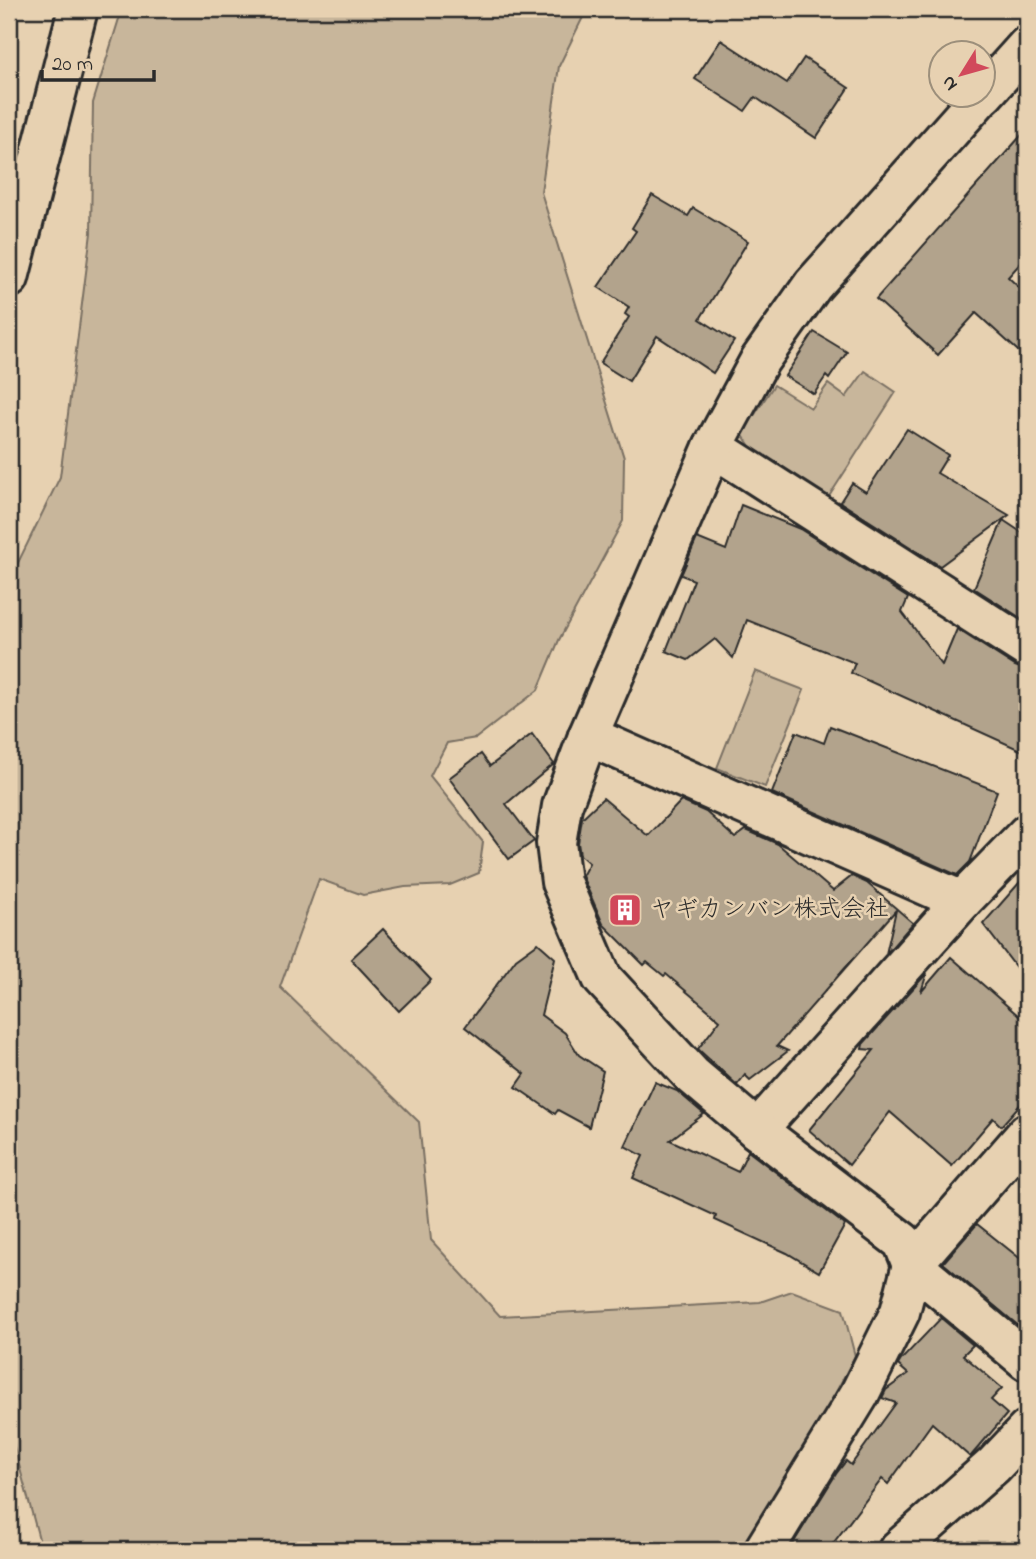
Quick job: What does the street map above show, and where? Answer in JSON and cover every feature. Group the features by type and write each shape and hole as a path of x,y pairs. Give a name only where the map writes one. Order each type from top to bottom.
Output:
{"street":[{"path":"9,278 78,9"},
{"path":"998,78 1027,46"},
{"path":"971,108 813,285 761,360 713,447 588,736 562,806 556,843 561,882 602,978 692,1075 757,1130 903,1242 912,1265 1027,1362"},
{"path":"713,447 1027,648"},
{"path":"588,736 962,901"},
{"path":"757,1130 962,901 1027,834"},
{"path":"764,1550 859,1395 900,1312 912,1265 1027,1133"},
{"path":"898,1550 994,1465 1027,1430"}],"shaded area":[{"path":"122,9 587,9 559,66 541,192 624,458 623,521 559,640 538,690 476,738 447,743 430,776 483,842 479,873 450,885 405,887 363,895 319,879 280,987 419,1122 431,1240 500,1316 760,1302 792,1291 843,1310 855,1356 753,1550 42,1550 9,1428 9,581 60,477 91,233 93,103"},
{"path":"865,371 896,392 828,498 754,452 742,434 774,385 811,408 828,384 846,397"},
{"path":"755,671 804,690 765,787 717,768"}],"building":[{"path":"721,40 787,83 804,58 849,88 816,138 755,97 745,111 695,79"},
{"path":"1027,129 1027,256 1008,277 1027,295 1027,359 976,313 938,355 876,299"},
{"path":"652,195 688,216 693,208 748,241 700,319 734,341 713,373 657,336 629,381 600,363 629,317 625,314 629,307 598,287 636,231 632,228"},
{"path":"814,332 847,352 829,379 826,376 814,394 785,376"},
{"path":"907,429 948,455 937,473 1009,515 940,566 840,502 852,483 866,492"},
{"path":"741,505 800,529 908,598 902,612 942,665 957,629 1015,666 1027,670 1027,753 851,673 855,663 747,620 733,658 715,639 688,660 666,651 694,580 681,575 697,538 726,550"},
{"path":"1003,520 1027,536 1027,622 974,588"},
{"path":"830,726 997,791 970,862 957,875 772,793 796,732 824,743"},
{"path":"532,734 554,764 506,804 534,841 509,859 449,778 481,754 490,766"},
{"path":"603,798 648,836 681,801 706,812 735,838 746,830 778,844 833,891 852,876 867,883 913,923 886,954 896,910 777,1046 788,1051 750,1080 745,1075 737,1085 698,1049 720,1020 666,974 664,976 647,962 644,965 603,924 582,876 589,863 580,855 578,843 582,818"},
{"path":"1027,874 1027,982 983,924"},
{"path":"383,929 431,980 399,1011 351,959"},
{"path":"538,943 555,958 541,1015 565,1033 579,1055 603,1071 589,1127 558,1110 555,1114 516,1087 525,1074 465,1027 516,959"},
{"path":"951,957 1027,1023 1027,1074 1022,1080 1027,1085 1027,1097 1001,1126 993,1118 952,1166 890,1112 849,1165 809,1130 874,1050 862,1049 863,1044 927,973 921,992"},
{"path":"655,1082 677,1091 704,1114 670,1140 738,1172 748,1151 845,1225 819,1272 787,1253 715,1220 716,1216 633,1178 643,1156 625,1146"},
{"path":"977,1224 1027,1264 1027,1333 943,1263"},
{"path":"941,1318 973,1345 963,1355 1002,1388 991,1400 1007,1414 970,1457 932,1423 888,1484 882,1479 828,1550 789,1550 836,1474 846,1461 851,1465 896,1403 882,1398 886,1390 908,1374 898,1365 901,1360"}],"place":[{"name":"ヤギカンバン株式会社","path":"625,910"}]}
